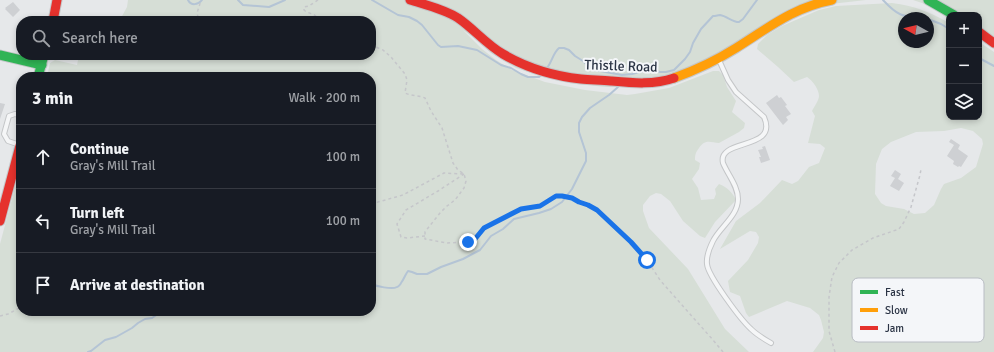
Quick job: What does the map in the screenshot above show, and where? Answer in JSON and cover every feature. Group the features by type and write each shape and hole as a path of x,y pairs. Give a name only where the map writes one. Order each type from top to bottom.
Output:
{"street":[{"path":"54,16 57,0"},
{"name":"Thistle Road","path":"410,0 446,12 459,19 491,47 502,54 544,73 626,83 664,82 684,75 718,58 797,10 810,5 832,0"},
{"path":"928,0 949,12"},
{"path":"982,34 994,43"},
{"path":"0,55 16,59"},
{"path":"21,60 42,65"},
{"path":"40,72 43,60"},
{"path":"0,221 16,159"}],"lane":[{"path":"718,58 728,80 736,92 764,117 766,128 765,133 761,138 732,149 722,155 723,163 737,193 738,201 732,215 717,234 706,262 711,277 740,316 759,336 771,343"},
{"path":"16,114 9,116 4,134 8,141 16,143"}],"path":[{"path":"316,16 306,12 304,7 309,6 318,0"},
{"path":"197,16 196,14 200,3"},
{"path":"376,48 383,50 391,57 405,74 407,80 405,92 410,95 418,95 425,98 442,128 453,164 464,174 466,181 464,188 455,200 434,220 425,232 425,236"},
{"path":"835,352 830,331 829,297 832,277 839,263 852,250 872,238 899,229 912,207 921,169"},
{"path":"376,203 403,195 444,173 464,174"},
{"path":"425,236 407,238 401,237 397,224 406,210 464,174"},
{"path":"425,236 425,239 447,243 468,242 475,239 484,228 521,209 540,206 556,196 572,198 597,210 631,242 647,260 660,280 723,352"},
{"path":"0,316 16,310"}],"shaded area":[{"path":"128,0 866,0 822,5 797,14 744,46 647,87 604,87 544,77 516,68 491,53 463,30 482,49 512,70 545,82 585,90 627,95 669,88 713,71 719,71 723,75 727,87 736,101 732,112 745,123 744,128 719,143 703,143 696,152 695,160 700,163 699,169 692,179 698,188 701,200 714,199 716,194 715,189 719,184 729,190 736,200 715,222 705,238 700,236 683,221 670,201 661,194 656,193 650,196 643,205 643,211 649,228 688,269 725,329 749,352 0,352 0,244 16,184 16,316 376,316 376,72 48,72 50,63 55,60 77,65 78,60 376,60 376,16 122,16 127,7"},
{"path":"913,0 994,0 994,49 982,40 982,12 946,12 946,17 928,5"},
{"path":"892,3 900,4 915,7 926,12 898,12 898,48 934,48 934,15 946,21 946,120 982,120 982,44 994,52 994,352 813,352 823,338 824,332 819,315 810,308 787,301 749,317 740,296 730,292 728,281 748,260 758,243 759,237 756,232 750,231 720,249 736,221 760,203 782,180 792,184 798,181 809,167 819,163 825,148 820,144 808,143 815,116 812,111 819,96 815,85 807,77 794,82 757,49 758,44 767,35 782,26 819,10 836,6","holes":["961,128 973,131 982,139 983,144 976,167 961,178 944,184 934,205 925,213 914,214 904,209 886,206 881,203 875,194 876,164 882,149 891,142 916,132 944,131"]}],"building":[{"path":"13,2 20,10 13,17 5,8"},
{"path":"777,95 779,98 781,97 787,105 785,106 791,114 786,117 788,120 783,125 766,103"},
{"path":"0,103 5,104 0,119"},
{"path":"951,139 960,145 958,149 968,156 961,167 953,164 954,161 947,156 954,145 949,142"},
{"path":"765,146 770,160 761,163 759,157 761,157 758,150 763,149 762,147"},
{"path":"895,170 901,174 898,179 904,183 899,191 890,186 895,178 891,176"}],"waterway":[{"path":"188,0 189,2 195,4 202,0"},
{"path":"238,0 243,5 269,7 285,0"},
{"path":"372,0 398,15 409,17 417,21 441,47 458,46 477,50 501,65 511,68 528,77 539,77 541,75"},
{"path":"547,68 557,50 559,48 564,48 569,50 589,67 595,70 622,75 651,69 660,72 674,70 685,59 701,29 713,16 720,15 739,22 757,0"},
{"path":"883,0 898,13"},
{"path":"934,21 946,27"},
{"path":"982,60 994,66"},
{"path":"376,286 395,288 400,285 408,271 417,274 427,274 463,259 480,250 491,236 503,229 514,219 551,209 562,202 572,189 586,161 586,153 579,132 579,123 590,108 618,87"},
{"path":"88,352 105,340 116,337 145,319 155,316"}],"traffic: fast":[{"path":"928,0 949,12"},
{"path":"0,55 16,59"},
{"path":"21,60 42,65"},
{"path":"39,72 43,60"}],"traffic: slow":[{"path":"674,78 721,57 793,13 818,3 832,0"}],"traffic: jam":[{"path":"54,16 57,0"},
{"path":"410,0 453,15 464,22 491,46 503,54 541,71 571,78 643,83 659,82 674,78"},
{"path":"982,34 994,43"},
{"path":"0,221 16,161"}],"route":[{"path":"468,242 475,239 484,228 502,218 521,209 540,206 556,196 562,196 572,198 597,210 631,242 647,260"}]}
